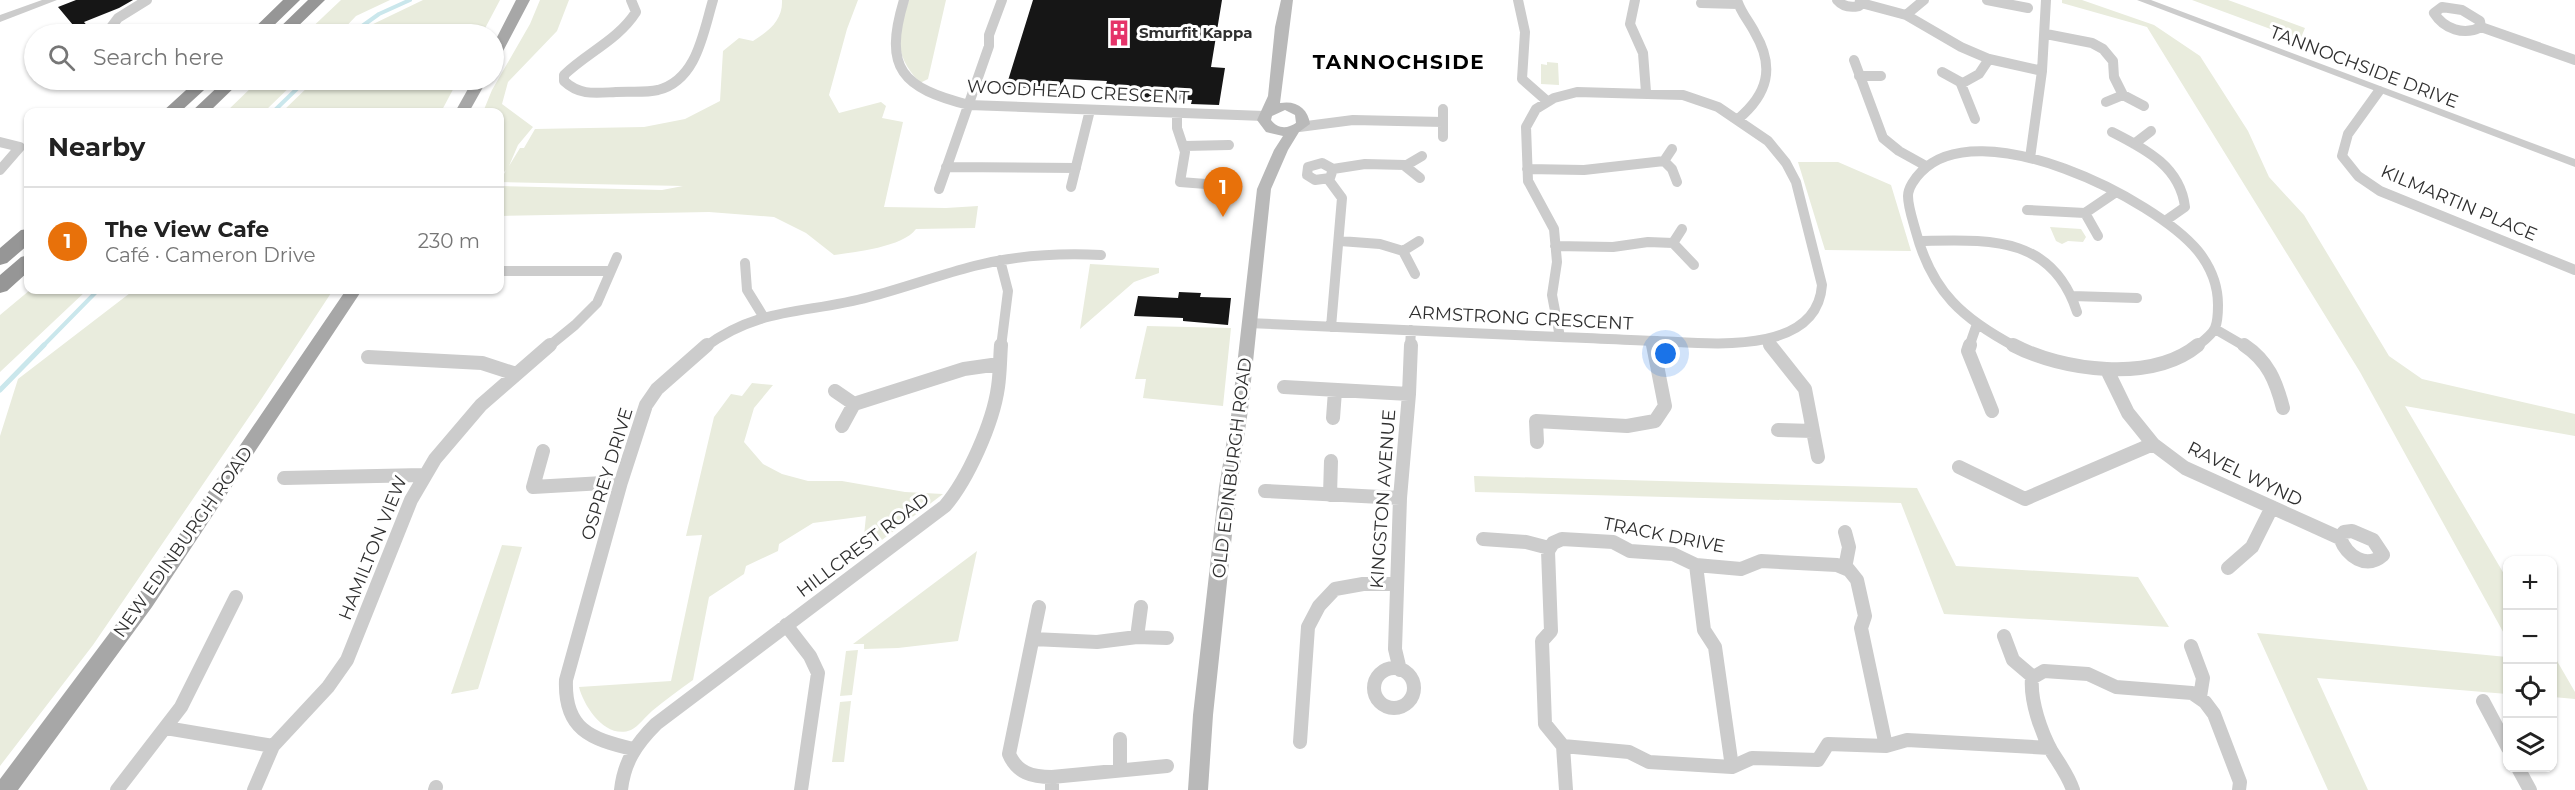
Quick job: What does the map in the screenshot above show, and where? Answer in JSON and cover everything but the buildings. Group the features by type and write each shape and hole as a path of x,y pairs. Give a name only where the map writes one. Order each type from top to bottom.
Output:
{"highway":[{"path":"267,24 292,0"},
{"path":"292,24 317,0"},
{"path":"175,108 195,90"},
{"path":"203,108 223,90"},
{"path":"0,258 24,238"},
{"path":"0,286 24,265"}],"main road":[{"path":"504,36 523,0"},
{"path":"1287,0 1277,78 1278,88 1298,120"},
{"path":"1278,88 1265,124 1272,130 1281,150"},
{"path":"464,108 474,90"},
{"path":"1268,113 1286,106 1298,120"},
{"path":"1272,130 1283,132 1298,120"},
{"name":"OLD EDINBURGH ROAD","path":"1198,790 1206,692 1264,189 1281,150 1298,120"},
{"name":"NEW EDINBURGH ROAD","path":"5,790 145,601 351,294"}],"street":[{"path":"0,19 52,0"},
{"path":"113,24 129,9 147,0"},
{"path":"631,0 636,12 627,28 574,64 564,75 564,81 573,91 585,93 658,90 678,82 693,64 713,0"},
{"name":"WOODHEAD CRESCENT","path":"904,0 894,31 897,61 909,80 920,88 945,99 969,105 1177,113 1268,113"},
{"path":"939,189 989,46 989,35 1002,0"},
{"path":"1518,0 1525,39 1520,76 1523,83 1547,101 1536,109 1526,128 1527,169 1532,191 1551,220 1557,262 1552,296 1560,337"},
{"path":"1635,0 1630,24 1644,58 1646,92"},
{"path":"1837,0 1848,7 1856,7 1860,1 1906,15 1960,47 1989,59 2042,71"},
{"path":"1906,15 1924,0"},
{"path":"1987,0 2028,8"},
{"path":"2030,158 2046,34 2046,0"},
{"name":"TANNOCHSIDE DRIVE","path":"2142,0 2575,163"},
{"path":"1701,3 1737,2 1744,18 1757,36 1768,74 1764,90 1756,103 1738,118"},
{"path":"2481,27 2476,16 2461,9 2442,7 2435,10 2434,14 2439,21 2451,28 2468,32 2481,27 2575,60"},
{"path":"2046,34 2092,43 2103,49 2113,61 2114,77 2123,95 2144,106"},
{"path":"1962,83 1979,74 1989,59"},
{"path":"1854,60 1883,138 1889,145 1926,166"},
{"path":"1941,72 1962,83 1975,119"},
{"path":"1859,76 1881,76"},
{"name":"ARMSTRONG CRESCENT","path":"1248,323 1653,343 1723,344 1766,340 1790,331 1813,313 1821,300 1822,285 1796,182 1786,162 1768,141 1738,118 1683,95 1588,90 1562,95 1547,101"},
{"name":"KILMARTIN PLACE","path":"2379,91 2348,134 2342,156 2358,176 2380,191 2575,270"},
{"path":"2106,102 2123,95"},
{"path":"1443,109 1443,136"},
{"path":"1071,188 1090,110"},
{"path":"1177,113 1177,128 1185,146 1180,182 1206,184"},
{"path":"1298,120 1443,122"},
{"path":"2134,144 2151,130"},
{"path":"2112,132 2163,162 2174,176 2185,198 2185,207 2165,221"},
{"path":"0,142 24,144"},
{"path":"0,170 24,144"},
{"path":"1185,146 1229,145"},
{"path":"1527,169 1594,170 1664,160 1672,149"},
{"path":"2008,153 2030,158 2083,174 2165,221 2183,235 2212,273 2218,297 2215,329 2184,355 2154,364 2107,370 2056,363 2012,346 1977,324 1941,291 1931,275 1908,195 1914,180 1926,166 1954,154 2008,153"},
{"path":"1331,327 1342,198 1331,174 1365,164 1406,165 1422,156"},
{"path":"1664,160 1672,169 1677,182"},
{"path":"1406,165 1420,178"},
{"path":"946,167 1076,168"},
{"path":"2027,210 2085,213 2116,192"},
{"path":"2085,213 2098,236"},
{"path":"1673,243 1683,229"},
{"path":"1340,241 1380,244 1403,251 1415,274"},
{"path":"1403,251 1419,241"},
{"path":"1920,241 1974,241 2010,244 2025,249 2056,274 2072,296 2077,312"},
{"path":"1555,246 1613,247 1648,242 1673,243 1694,265"},
{"name":"OSPREY DRIVE","path":"633,749 588,735 575,724 567,713 564,698 566,680 621,482 646,405 657,389 721,335 763,316 854,302 1000,260 1062,254 1101,255"},
{"name":"HAMILTON VIEW","path":"254,790 273,746 328,687 347,660 402,521 423,475 456,431 516,374 569,331 597,303 617,257"},
{"name":"HILLCREST ROAD","path":"621,790 624,766 646,732 675,707 952,499 990,420 998,387 1008,291 1000,260"},
{"path":"745,263 747,290 763,316"},
{"path":"504,271 611,272"},
{"path":"2072,296 2137,297"},
{"path":"1977,324 1968,351 1992,411"},
{"path":"2215,329 2250,349 2267,363 2277,381 2283,408"},
{"name":"KINGSTON AVENUE","path":"1400,670 1395,649 1397,584 1411,330"},
{"path":"1766,340 1805,389 1818,457"},
{"path":"1537,442 1536,421 1627,426 1655,421 1665,406 1653,343"},
{"path":"368,357 482,363 516,374"},
{"path":"842,426 854,404 964,369 999,364"},
{"name":"RAVEL WYND","path":"2107,370 2128,413 2153,444 2185,468 2340,538"},
{"path":"1284,387 1409,394"},
{"path":"1333,418 1335,391"},
{"path":"835,392 854,404"},
{"path":"1778,430 1813,431"},
{"path":"1959,467 2025,499 2153,444"},
{"path":"543,451 533,488 621,482"},
{"path":"1330,495 1331,461"},
{"path":"284,478 423,475"},
{"path":"1265,491 1400,498"},
{"path":"2228,568 2252,547 2272,507"},
{"path":"1845,532 1849,548 1845,568 1854,574 1857,580 1865,616 1861,628 1886,746"},
{"name":"TRACK DRIVE","path":"1483,539 1526,542 1549,548 1562,539 1613,542 1630,551 1673,554 1696,565 1741,568 1761,561 1837,565 1845,568"},
{"path":"1549,548 1551,631 1542,641 1545,724 1563,747 1566,790"},
{"path":"1696,565 1704,630 1715,647 1731,767"},
{"path":"1300,742 1308,627 1319,606 1335,589 1363,584 1397,584"},
{"path":"117,790 181,706 236,597"},
{"path":"1039,607 1009,754 1013,765 1028,776 1052,784 1120,770 1167,766"},
{"path":"1137,637 1141,607"},
{"path":"786,625 810,656 818,673 801,790"},
{"path":"2004,636 2013,660 2033,677"},
{"path":"1033,639 1097,642 1137,637 1167,639"},
{"path":"2191,646 2204,681 2205,689 2200,697"},
{"path":"2033,677 2044,671 2088,674 2116,687 2182,691 2200,697 2214,714 2240,782 2239,790"},
{"path":"2033,677 2031,690 2050,748 2068,772 2073,790"},
{"path":"2483,701 2503,739"},
{"path":"166,728 273,746"},
{"path":"1120,739 1120,770"},
{"path":"1563,747 1629,752 1649,762 1731,767 1752,758 1818,760 1828,744 1886,746 1907,740 2050,748"},
{"path":"2520,772 2530,790"}],"shaded area":[{"path":"341,0 390,0 356,16 348,24 316,24"},
{"path":"423,0 500,0 487,24 373,24"},
{"path":"540,0 569,0 557,31 508,82 502,104 533,127 518,145 509,166 520,148 524,148 535,129 644,127 685,119 720,101 723,51 739,38 753,41 769,29 780,13 782,0 858,0 847,29 829,95 839,113 881,102 886,106 882,118 903,122 884,207 978,206 975,228 916,229 910,235 890,244 834,255 806,233 774,217 709,212 504,216 504,186 662,190 683,186 504,182 506,170 504,172 504,108 485,108 492,90 504,90 504,69 530,24"},
{"path":"909,0 946,0 928,79 920,83 911,73 901,53 900,34"},
{"path":"2062,0 2082,0 2154,25 2200,56 2248,131 2269,177 2304,215 2389,356 2422,379 2575,414 2575,436 2405,406 2503,572 2503,632 2360,372 2147,27 2062,3"},
{"path":"2192,0 2228,0 2305,28 2300,40"},
{"path":"1547,62 1558,63 1559,85 1541,84 1541,64 1547,65"},
{"path":"249,90 287,90 268,108 230,108"},
{"path":"305,90 453,90 443,108 286,108"},
{"path":"1798,162 1838,162 1891,185 1911,251 1825,250"},
{"path":"2050,227 2081,229 2086,237 2083,242 2068,241 2062,244 2056,241"},
{"path":"1090,264 1159,268 1159,273 1134,282 1080,329"},
{"path":"25,294 83,294 0,372 0,315"},
{"path":"129,294 330,294 93,645 0,766 0,436 18,379"},
{"path":"1147,326 1231,328 1223,406 1143,398 1146,379 1135,379"},
{"path":"752,383 773,385 754,408 744,442 763,464 782,474 808,481 842,481 905,492 943,494 862,555 866,516 813,523 779,544 778,551 746,566 744,574 709,597 693,680 631,730 622,732 613,730 605,726 591,712 579,687 671,681 702,535 686,536 714,417 731,394 742,396"},
{"path":"1474,476 1917,488 1956,566 2138,577 2169,627 1944,614 1901,503 1475,492"},
{"path":"502,545 522,547 478,689 451,694"},
{"path":"977,551 958,641 898,648 864,649 864,644 853,644"},
{"path":"2257,633 2503,657 2503,694 2317,678 2368,790 2328,790"},
{"path":"858,650 852,695 840,696 846,651"},
{"path":"2557,661 2575,692 2575,699 2557,697"},
{"path":"851,701 844,762 832,762 840,702"}],"waterway":[{"path":"365,24 379,14 410,0"},
{"path":"277,108 296,90"},
{"path":"42,347 94,294"},
{"path":"0,390 44,345"}],"place":[{"name":"Smurfit Kappa","path":"1119,33"},
{"name":"The View Cafe","path":"1223,217"}],"district":[{"name":"TANNOCHSIDE","path":"1399,62"}]}
